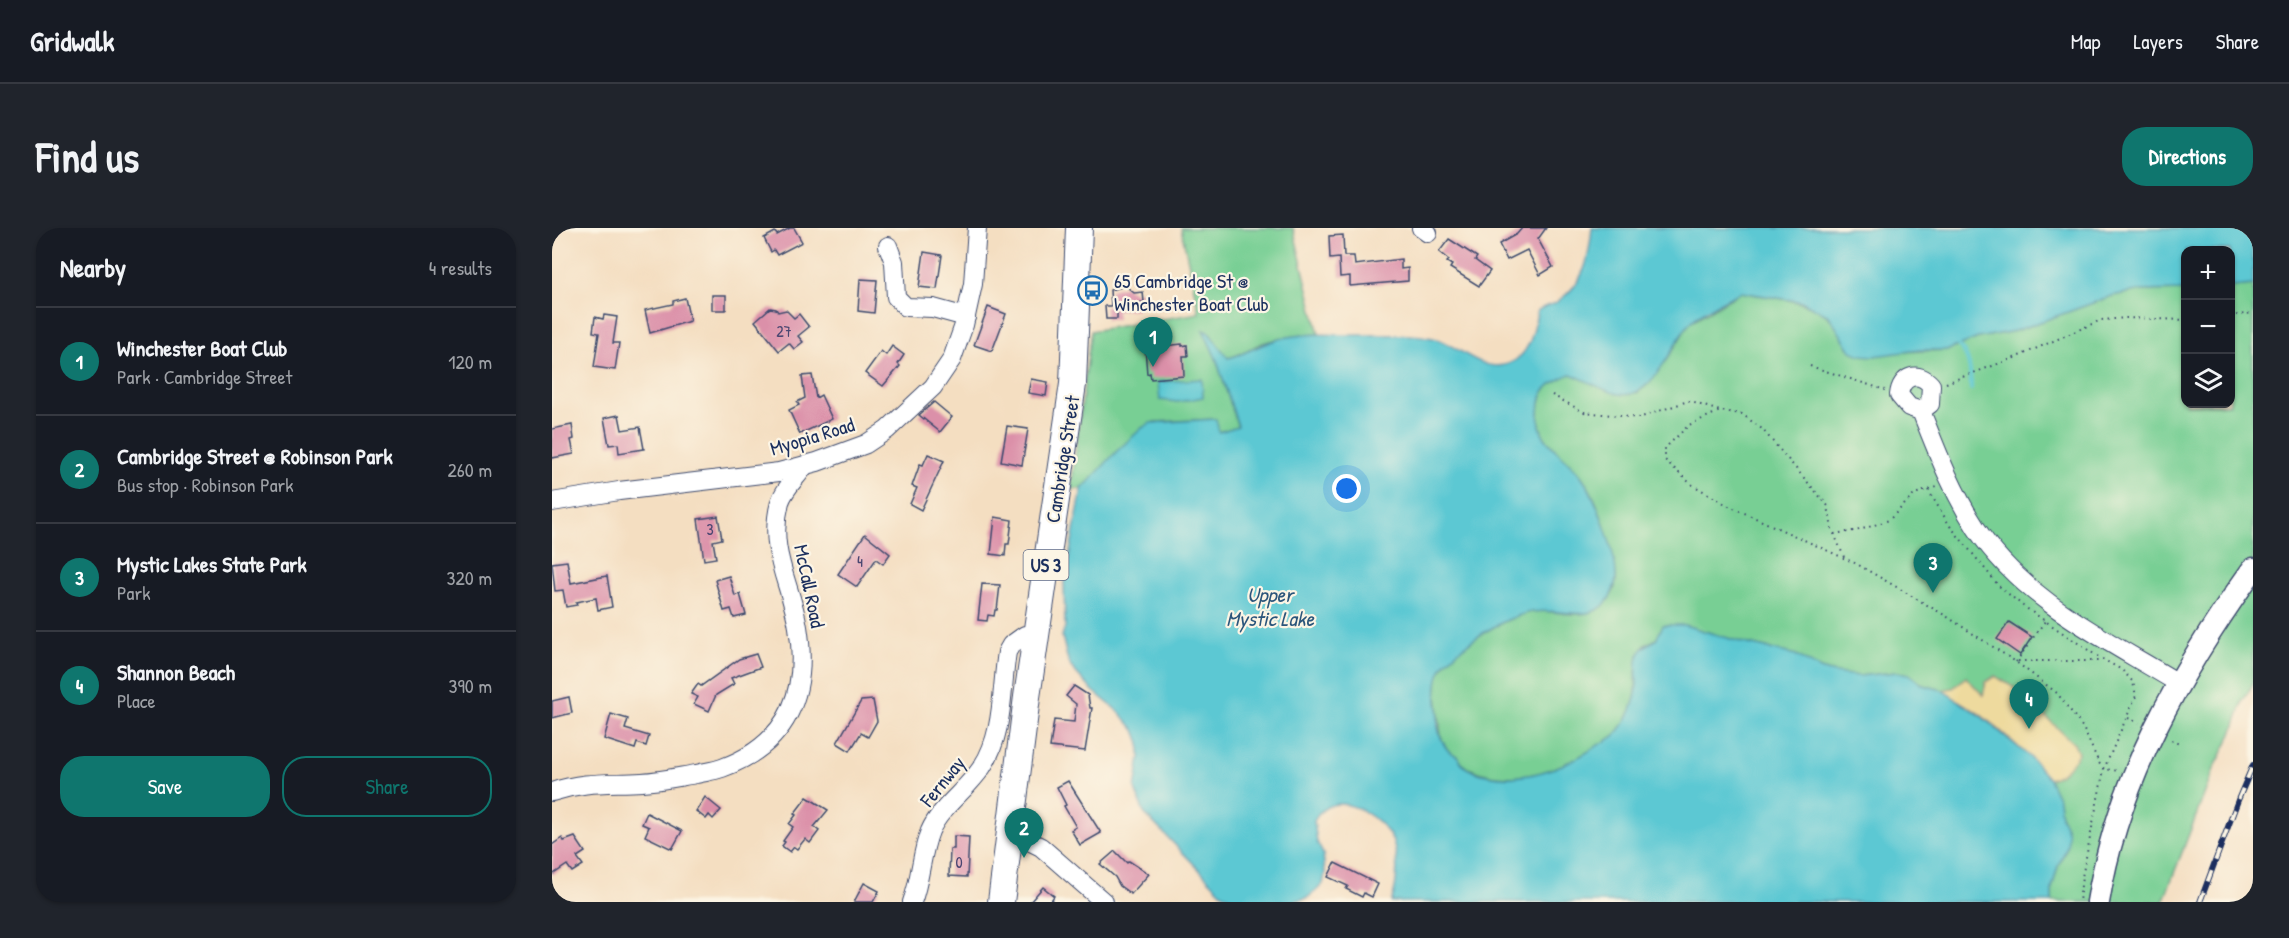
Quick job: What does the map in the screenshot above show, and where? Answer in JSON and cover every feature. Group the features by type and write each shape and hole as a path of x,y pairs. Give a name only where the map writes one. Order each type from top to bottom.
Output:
{"highway":[{"name":"Cambridge Street","path":"1001,902 1036,636 1076,363 1080,228"}],"main road":[{"path":"2098,902 2110,840 2146,747 2178,683 2253,569"}],"street":[{"name":"Myopia Road","path":"552,502 619,491 779,472 866,444 902,417 933,387 952,359 966,317 973,284 977,228"},
{"path":"888,246 894,262 896,297 906,307 933,308 966,317"},
{"path":"1911,376 1920,376 1932,388 1930,404 1921,411 1909,408 1899,395 1900,386 1911,376"},
{"path":"1921,411 1950,482 1977,529 2026,585 2068,617 2178,683"},
{"name":"McCall Road","path":"552,792 576,784 667,780 721,769 753,754 776,735 797,698 800,670 798,627 779,563 777,536 779,509 789,484 799,475 805,465"},
{"name":"Fernway","path":"912,902 921,874 930,831 983,765 997,735 1007,652 1011,645 1025,635 1036,636"},
{"path":"1009,831 1041,847 1104,902"}],"path":[{"path":"2235,315 2253,313"},
{"path":"1932,388 2017,357 2101,320 2127,318 2181,320"},
{"path":"1810,366 1899,395"},
{"path":"1552,395 1584,412 1639,418 1688,401 1720,411 1742,414 1762,429 1828,506 1828,516 1844,557"},
{"path":"1720,411 1689,425 1665,447 1665,460 1691,484 1729,506 1844,557 1937,611 2016,662 2057,693 2083,728 2104,769"},
{"path":"1834,534 1860,530 1889,520 1914,494 1950,482"},
{"path":"2016,662 2045,621"},
{"path":"2016,662 2105,661"},
{"path":"2079,902 2104,769 2136,696 2133,682 2122,670"}],"green space":[{"path":"1181,228 1293,228 1319,334 1270,341 1227,358 1209,333 1204,330 1216,358 1238,427 1218,432 1215,419 1155,422 1142,428 1082,489 1071,489 1091,331 1199,313"},
{"path":"2253,285 2253,684 2243,701 2232,734 2214,769 2163,902 2052,902 2052,888 2058,866 2067,847 2067,830 2061,817 2059,800 1942,690 1923,685 1909,674 1897,672 1859,676 1834,673 1820,669 1796,655 1744,643 1684,625 1645,645 1637,666 1636,693 1630,714 1615,735 1585,754 1556,768 1525,776 1510,777 1494,776 1469,768 1446,748 1440,729 1437,684 1439,674 1453,655 1493,627 1520,615 1537,611 1574,614 1593,611 1609,598 1615,587 1615,571 1598,507 1578,472 1553,448 1542,433 1540,426 1541,398 1548,387 1559,379 1571,373 1594,383 1637,393 1647,385 1669,356 1690,322 1741,292 1789,300 1818,309 1840,330 1848,347 1899,352 1948,350 1978,338 2015,331 2112,296 2137,291 2181,290 2181,408 2235,408 2235,287"}],"sand":[{"path":"1995,676 2018,690 2074,744 2078,753 2062,772 2049,779 2025,753 1981,715 1942,690 1953,688 1966,677 1983,695 1986,682"}],"water":[{"name":"Upper Mystic Lake","path":"1592,228 2253,228 2253,285 2235,287 2235,246 2181,246 2181,290 2137,291 2112,296 2015,331 1978,338 1948,350 1919,350 1874,356 1860,355 1851,351 1829,316 1803,302 1741,292 1707,310 1690,323 1660,369 1641,389 1630,394 1618,394 1571,374 1556,381 1548,387 1541,398 1539,412 1542,433 1548,443 1582,477 1593,498 1611,546 1616,574 1615,584 1609,599 1601,608 1590,612 1579,614 1540,611 1517,616 1496,626 1449,659 1439,676 1436,689 1438,725 1445,747 1470,770 1507,777 1536,774 1557,767 1578,758 1616,734 1634,703 1637,689 1636,665 1641,651 1646,645 1656,640 1663,625 1684,625 1744,643 1796,655 1820,669 1834,673 1859,676 1897,672 1909,674 1923,685 1942,690 1981,716 2030,757 2049,779 2059,800 2061,817 2068,838 2052,888 2052,902 1391,902 1397,868 1393,841 1373,817 1352,806 1341,804 1331,805 1314,821 1317,842 1323,854 1325,873 1323,884 1316,891 1307,898 1290,902 1238,902 1222,893 1144,813 1135,789 1140,743 1135,730 1120,713 1091,689 1071,667 1067,657 1062,636 1065,627 1064,583 1082,489 1142,428 1150,423 1216,419 1219,432 1238,426 1216,358 1203,330 1209,333 1228,358 1292,336 1415,335 1441,341 1486,364 1504,365 1512,362 1525,351 1532,336 1537,311 1558,301 1580,278 1589,250"},
{"path":"1202,379 1203,397 1178,402 1160,400 1158,382"}],"building":[{"path":"794,228 802,242 777,255 774,250 771,252 764,238 775,232 777,235"},
{"path":"1522,228 1546,228 1538,239 1553,267 1540,275 1527,250 1507,260 1499,244 1517,234"},
{"path":"1343,235 1344,256 1354,256 1355,265 1401,259 1401,269 1408,268 1408,281 1350,286 1350,276 1340,277 1339,258 1330,259 1329,236"},
{"path":"1449,239 1477,257 1475,260 1490,271 1479,286 1450,268 1452,265 1447,262 1449,260 1439,252"},
{"path":"924,252 942,255 937,289 919,287"},
{"path":"860,279 877,280 874,313 858,311"},
{"path":"1126,286 1134,293 1143,292 1144,302 1138,303 1138,309 1117,310 1117,319 1106,319 1105,306 1111,306 1110,290"},
{"path":"712,295 726,295 726,310 712,310"},
{"path":"685,298 690,321 650,333 645,310 673,304 673,301"},
{"path":"988,307 1006,314 992,351 974,345"},
{"path":"770,308 778,312 786,310 794,318 799,314 809,327 798,336 803,342 794,349 789,343 779,351 755,321"},
{"path":"604,315 617,317 613,343 619,343 615,370 594,367 599,333 593,332 595,317 603,319"},
{"path":"1182,344 1182,346 1187,345 1188,356 1183,356 1184,376 1151,379 1150,373 1147,374 1145,348"},
{"path":"892,346 904,355 898,364 900,366 883,386 865,373 881,351 886,355"},
{"path":"812,375 816,398 821,395 832,419 800,434 789,410 799,405 797,402 805,398 802,376"},
{"path":"1031,379 1048,382 1046,396 1028,393"},
{"path":"934,402 952,417 940,432 919,415"},
{"path":"619,415 622,430 640,427 644,449 619,453 618,444 609,445 604,418"},
{"path":"572,425 574,439 571,440 574,454 552,458 552,429"},
{"path":"1007,426 1028,429 1022,465 1001,461"},
{"path":"928,454 944,461 921,510 910,504 917,488 912,486 920,464 923,465"},
{"path":"718,516 722,539 713,541 716,558 704,560 698,519"},
{"path":"995,517 1012,520 1005,556 991,554"},
{"path":"865,534 890,554 883,564 876,559 857,587 838,574"},
{"path":"567,561 571,583 607,576 612,607 598,610 596,598 576,602 577,605 566,607 563,590 555,591 552,563"},
{"path":"729,576 735,596 740,594 746,615 734,618 731,609 724,611 715,580"},
{"path":"982,584 1000,585 997,610 994,616 988,615 987,621 978,620"},
{"path":"2009,622 2032,637 2020,655 1997,639"},
{"path":"756,654 761,667 731,678 734,684 716,695 709,711 694,704 698,697 691,694 698,684 701,686 739,659"},
{"path":"1074,686 1088,695 1090,708 1092,708 1085,751 1050,747 1054,720 1074,722 1076,704 1066,696"},
{"path":"569,697 572,713 552,718 552,701"},
{"path":"873,700 877,721 868,737 861,733 850,751 837,743 861,701"},
{"path":"611,714 628,719 625,729 649,736 646,746 637,743 635,749 604,739"},
{"path":"1068,781 1101,833 1080,845 1071,830 1076,827 1064,806 1066,805 1057,787"},
{"path":"705,797 721,810 713,819 709,815 706,819 696,811"},
{"path":"807,797 828,810 814,827 819,831 810,843 805,839 797,849 794,847 790,852 782,846 785,842 783,841 793,827 789,824 796,815 794,814"},
{"path":"647,813 682,831 672,849 645,836 649,827 642,824"},
{"path":"954,836 969,837 967,877 949,876 950,849 954,849"},
{"path":"575,837 585,852 577,857 583,865 572,872 567,865 552,875 552,845 562,838 564,841"},
{"path":"1115,851 1127,863 1129,861 1149,874 1131,894 1120,886 1115,877 1100,864"},
{"path":"1335,863 1378,884 1372,897 1364,893 1362,897 1346,889 1348,886 1328,877"},
{"path":"864,883 879,891 873,902 854,902"},
{"path":"1043,887 1054,896 1050,902 1030,902"}],"waterway":[{"path":"1959,346 1968,360 1971,389"}],"railway":[{"path":"2200,902 2253,765"}],"place":[{"name":"65 Cambridge St @ Winchester Boat Club","path":"1093,291"},
{"name":"Winchester Boat Club","path":"1153,367"},
{"name":"Mystic Lakes State Park","path":"1933,593"},
{"name":"Shannon Beach","path":"2029,729"},
{"name":"Cambridge Street @ Robinson Park","path":"1024,858"}]}
